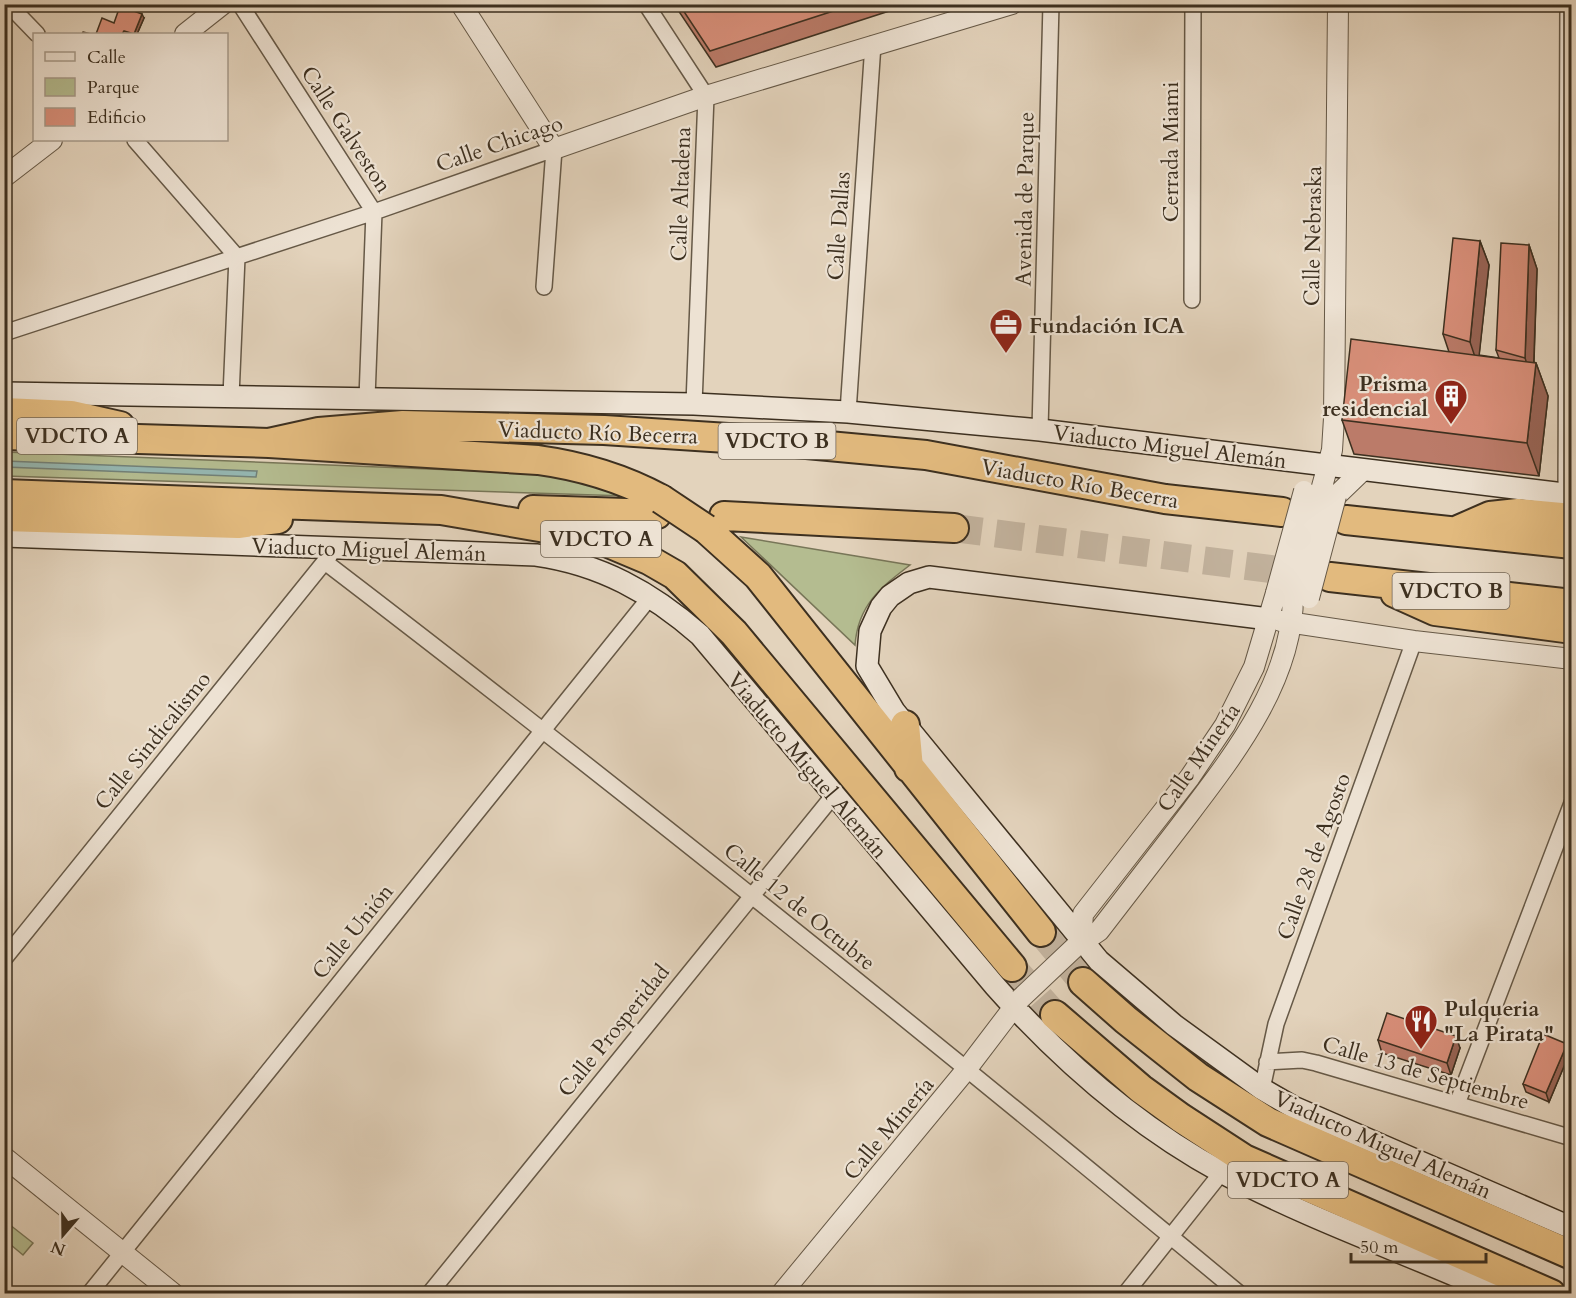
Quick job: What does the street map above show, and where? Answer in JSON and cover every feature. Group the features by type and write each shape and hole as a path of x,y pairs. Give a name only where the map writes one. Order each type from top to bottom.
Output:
{"highway":[{"path":"4,412 91,418 130,429 149,438"},
{"name":"Viaducto Río Becerra","path":"269,443 320,432 403,425 604,430 774,441 926,455 1154,498 1282,512"},
{"name":"VDCTO A","path":"4,435 269,443 547,461 574,465 615,477 659,506 715,523 1041,932"},
{"name":"Viaducto Miguel Alemán","path":"4,494 331,508 441,510 592,536 649,560 675,575 734,633 1012,967"},
{"path":"1326,500 1454,532 1572,544"},
{"path":"1454,532 1490,516 1570,503"},
{"path":"441,510 659,506"},
{"path":"4,517 238,524 275,520 331,508"},
{"path":"715,523 954,528"},
{"name":"VDCTO B","path":"1330,577 1572,604"},
{"path":"1369,581 1435,610 1572,629"},
{"path":"855,700 900,718 909,768"},
{"name":"Viaducto Miguel Alemán","path":"1083,982 1126,1020 1198,1077 1268,1122 1572,1255"},
{"name":"VDCTO A","path":"1055,1015 1141,1089 1244,1159 1551,1293"}],"main road":[{"name":"Viaducto Miguel Alemán","path":"4,393 694,404 848,412 1040,430 1320,465"},
{"path":"1320,465 1570,503"},
{"name":"Viaducto Miguel Alemán","path":"4,536 330,555 554,558 615,576 651,596 700,635 833,796 1081,1073 1163,1134 1222,1172 1265,1194 1492,1292"},
{"name":"Viaducto Miguel Alemán","path":"1269,619 940,577 919,579 899,589 881,607 867,644 867,666 900,718 1077,945 1174,1025 1262,1089 1293,1107 1572,1228"}],"street":[{"path":"8,4 36,33"},
{"path":"186,33 223,4"},
{"name":"Calle Galveston","path":"240,4 374,212 367,398"},
{"path":"461,4 554,149 544,287"},
{"name":"Calle Altadena","path":"646,4 706,96 694,404"},
{"name":"Calle Chicago","path":"4,333 374,212 706,96 1012,4"},
{"name":"Avenida de Parque","path":"1040,430 1051,4"},
{"name":"Cerrada Miami","path":"1192,300 1193,4"},
{"name":"Calle Nebraska","path":"1320,465 1334,418 1338,4"},
{"path":"1568,4 1570,503"},
{"name":"Calle Dallas","path":"848,412 873,44"},
{"path":"4,177 51,141"},
{"path":"136,141 237,257 231,396"},
{"name":"Calle Minería","path":"781,1293 966,1070 1016,1002 1077,945 1099,931 1245,739 1270,687 1293,622 1293,596 1326,500 1320,465"},
{"path":"1326,500 1362,471"},
{"name":"Calle 12 de Octubre","path":"330,555 544,730 753,895 1240,1293"},
{"name":"Calle Sindicalismo","path":"4,959 330,555"},
{"name":"Calle Unión","path":"89,1293 651,596"},
{"path":"1293,596 1321,627"},
{"name":"Calle Minería","path":"1077,945 1083,914 1190,777 1225,724 1254,667 1269,619 1293,596"},
{"path":"1269,619 1414,641 1572,658"},
{"name":"Calle 28 de Agosto","path":"1262,1089 1276,1024 1414,641"},
{"name":"Calle Prosperidad","path":"429,1293 833,796"},
{"path":"1456,1104 1572,803"},
{"name":"Calle 13 de Septiembre","path":"1267,1062 1302,1060 1572,1138"},
{"path":"4,1157 174,1293"},
{"path":"1125,1293 1222,1172"}],"green space":[{"path":"5,452 529,473 576,480 627,496 5,476"},
{"path":"741,537 910,565 872,599 861,619 855,645"},
{"path":"5,1221 33,1243 23,1255 5,1240"}],"water":[{"path":"5,461 257,471 256,477 5,467"}],"building":[{"path":"679,4 722,4 723,7 731,4 855,4 710,51"},
{"path":"120,6 142,14 134,33 124,31 123,33 96,33 102,18 114,23"},
{"path":"1453,238 1480,241 1470,342 1443,334"},
{"path":"1501,243 1529,245 1525,358 1496,350"},
{"path":"1351,339 1536,363 1527,443 1342,420"},
{"path":"1387,1013 1456,1036 1447,1063 1378,1040"},
{"path":"1543,1034 1567,1044 1546,1093 1523,1084"}],"tunnel":[{"path":"954,528 1309,574"},
{"path":"1041,932 1083,982"},
{"path":"1012,967 1055,1015"}],"place":[{"name":"Fundación ICA","path":"1006,354"},
{"name":"Prisma residencial","path":"1451,425"},
{"name":"Pulqueria \"La Pirata\"","path":"1421,1050"}]}
